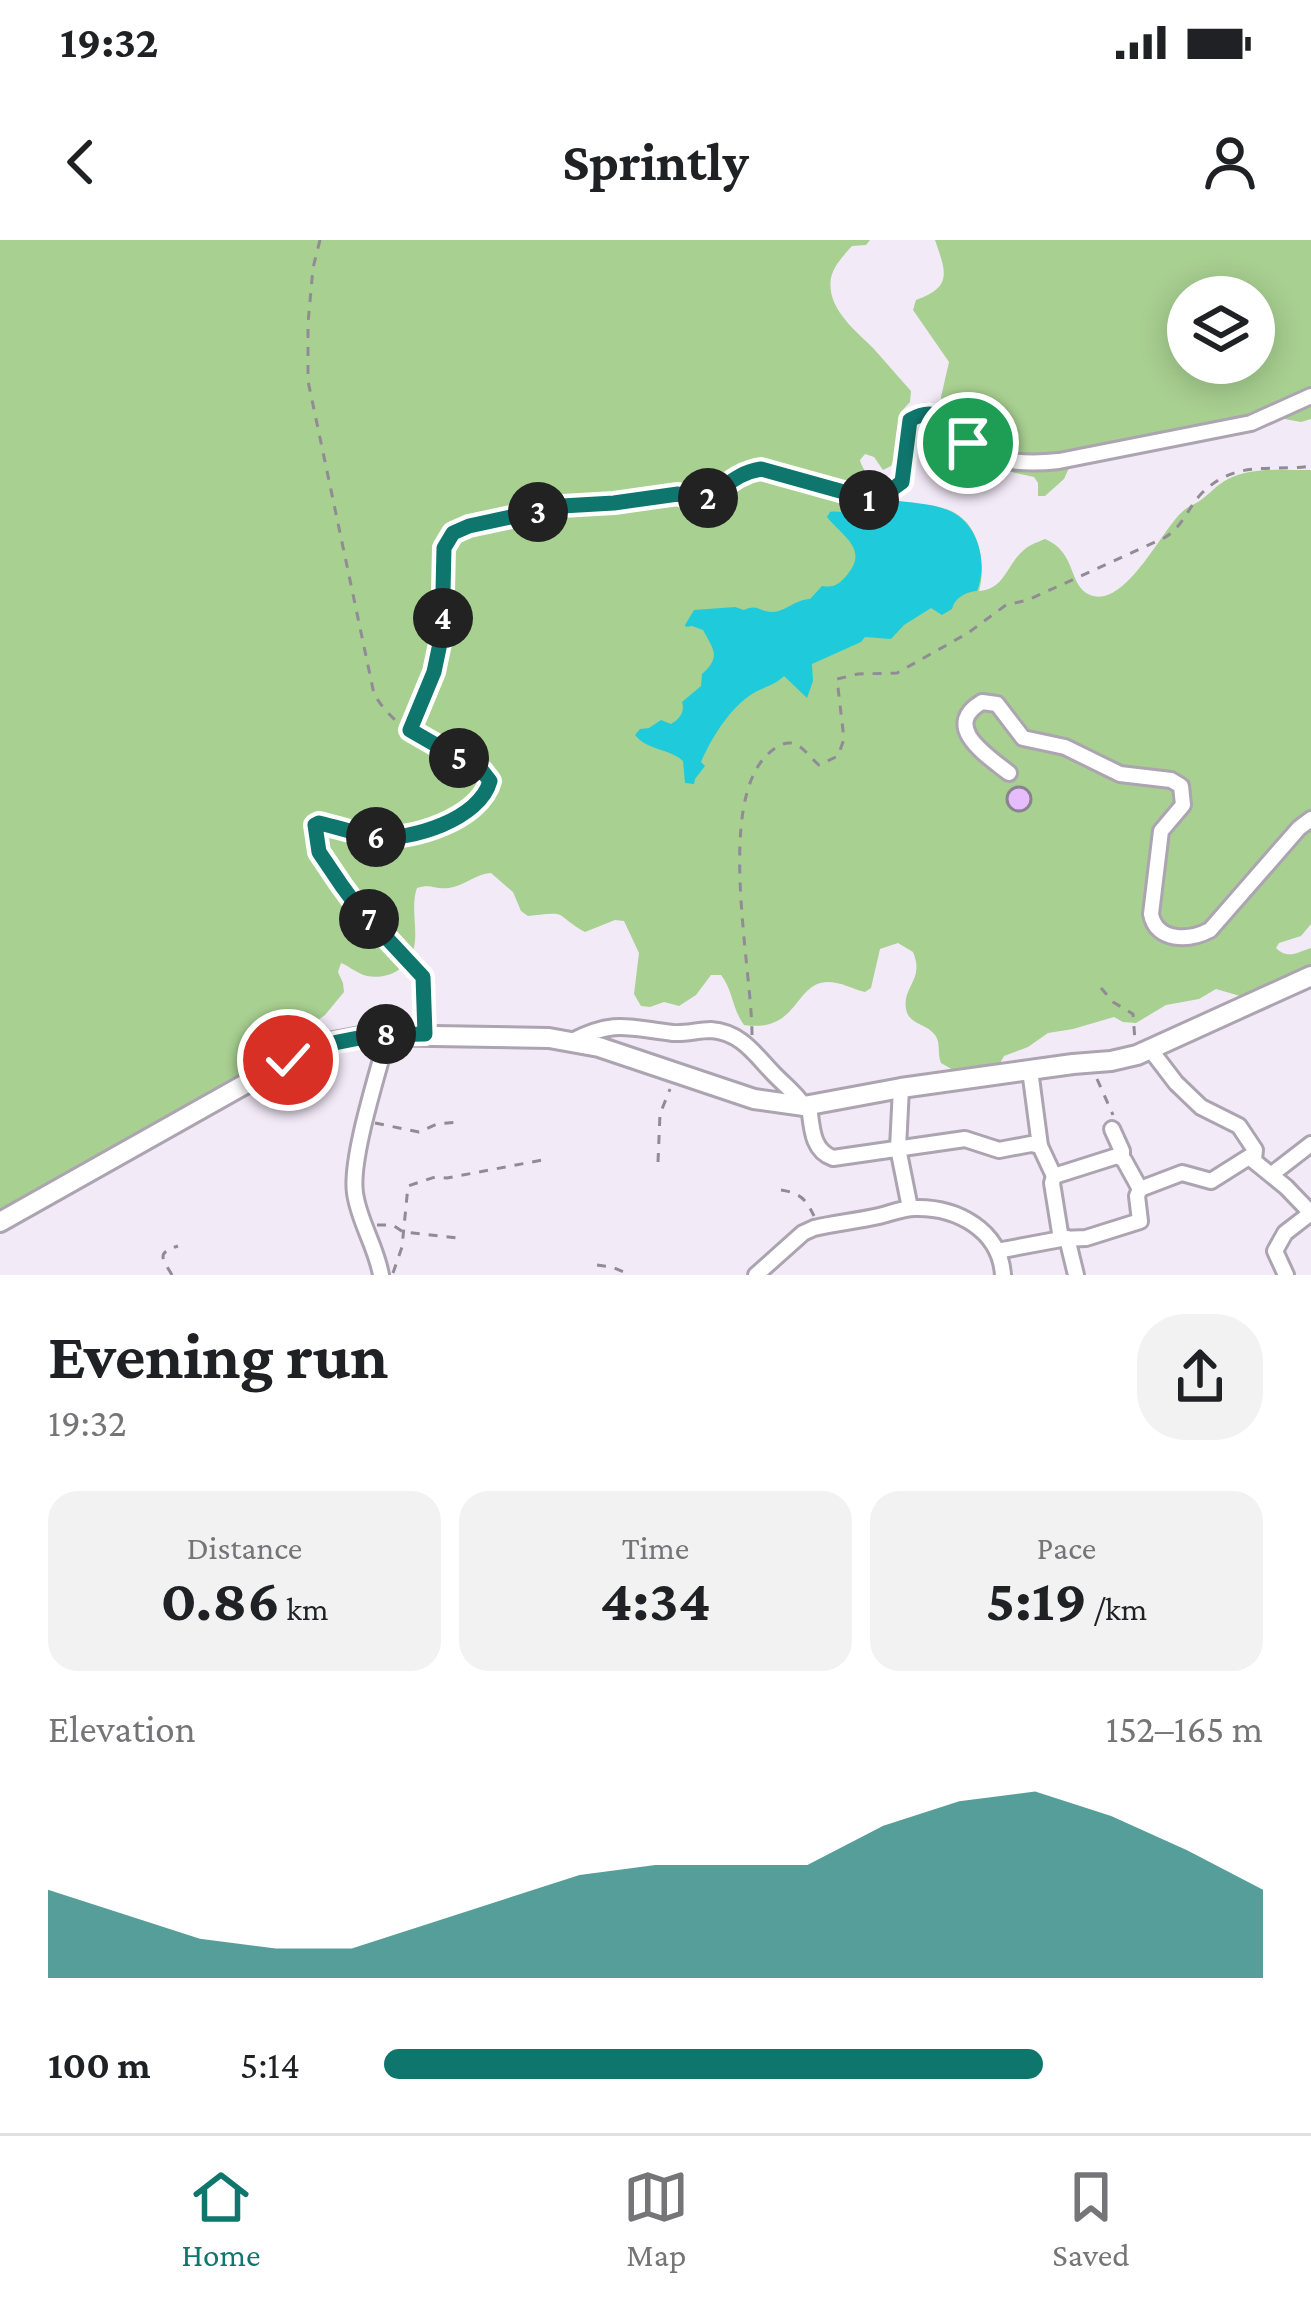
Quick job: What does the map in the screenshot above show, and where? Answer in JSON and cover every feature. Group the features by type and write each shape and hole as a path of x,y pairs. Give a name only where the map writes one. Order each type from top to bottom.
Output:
{"street":[{"path":"678,494 698,502 742,472 761,469 876,501 902,482 908,425 926,412 934,413 984,452 1029,464 1251,424 1311,396"},
{"path":"1009,773 967,733 964,725 969,711 982,702 997,704 1023,738 1065,747 1120,774 1171,780 1181,786 1184,805 1161,831 1150,914 1158,931 1182,938 1210,930 1311,819"},
{"path":"0,1222 288,1060 350,1038 425,1034 572,1041 754,1099 807,1106 901,1088 1111,1061 1145,1052 1311,976"},
{"path":"572,1041 596,1029 621,1026 673,1033 715,1030 730,1036 752,1049 807,1106 815,1142 827,1156 965,1139 999,1150 1040,1146"},
{"path":"381,1275 354,1185 388,1034"},
{"path":"1145,1052 1201,1107 1239,1126 1255,1150 1254,1159"},
{"path":"1030,1070 1040,1146 1054,1176 1064,1239 1076,1275"},
{"path":"901,1088 898,1148 910,1208"},
{"path":"1113,1122 1122,1157 1140,1189"},
{"path":"1272,1174 1311,1144"},
{"path":"1054,1176 1122,1157"},
{"path":"997,1251 1086,1238 1140,1221 1140,1189 1182,1173 1211,1181 1250,1157 1311,1213 1286,1233 1275,1251 1286,1275"},
{"path":"756,1275 802,1233 910,1208 948,1211 983,1231 997,1251 1003,1275"}],"path":[{"path":"320,240 308,323 308,381 374,694 388,716 483,772 490,781 482,800 461,816 434,827 378,837 315,825 319,852 342,886 423,977 425,1034"},
{"path":"752,1049 740,868 744,807 757,766 772,750 793,743 819,765 838,756 844,739 837,679 896,673 968,633 1006,605 1028,600 1164,538 1178,530 1197,498 1216,481 1244,468 1311,466"},
{"path":"410,730 434,672 442,634 444,548 453,533 562,506 678,494"},
{"path":"1102,988 1113,1002 1133,1014 1135,1040 1145,1052"},
{"path":"1090,1063 1113,1122"},
{"path":"658,1162 662,1102 680,1073"},
{"path":"366,1121 418,1132 460,1122"},
{"path":"392,1275 402,1247 406,1190 412,1184 548,1159"},
{"path":"781,1190 803,1197 819,1226"},
{"path":"364,1226 393,1225 403,1232 457,1238"},
{"path":"172,1275 163,1256 178,1246"},
{"path":"597,1265 631,1275"}],"green space":[{"path":"0,240 870,240 852,246 837,265 831,278 833,299 843,318 911,391 910,402 900,413 891,466 883,470 874,457 865,454 860,460 893,499 941,508 964,520 979,548 979,591 995,586 1025,549 1045,539 1068,560 1083,591 1103,596 1129,580 1182,512 1224,481 1258,471 1311,470 1311,924 1301,936 1276,948 1289,954 1311,948 1311,965 1249,995 1216,989 1199,999 1166,1005 1136,1023 1114,1017 1048,1033 1004,1056 999,1065 955,1071 941,1063 935,1035 908,1014 907,994 916,962 913,952 898,943 880,949 871,988 865,992 832,982 816,984 776,1022 744,1025 721,975 711,975 696,995 679,1006 664,1002 641,1006 634,994 639,953 624,921 585,932 560,915 528,916 513,892 491,873 485,874 449,888 417,888 415,943 407,963 394,973 374,977 341,963 338,972 344,992 325,1015 300,1033 293,1048 0,1210"},
{"path":"935,240 1311,240 1311,419 1245,422 1074,457 1064,479 1045,496 1038,496 1034,477 986,463 977,440 944,410 941,397 949,362 913,310 916,300 941,284 944,270"}],"water":[{"path":"892,500 938,507 969,526 981,558 977,591 962,596 942,615 931,608 891,639 865,637 812,664 807,698 784,676 749,696 715,735 694,784 685,783 683,761 635,735 661,720 674,722 682,712 682,702 701,686 702,674 712,663 714,653 703,630 685,625 694,610 777,611 810,599 822,586 836,585 853,566 855,550 827,517 830,512 875,517"}],"building":[{"path":"1019,787 1028,790 1028,808 1019,811 1010,808 1007,799 1010,790"}],"route":[{"path":"288,1060 350,1038 425,1034 423,977 342,886 319,852 315,825 378,837 410,833 461,816 487,792 490,781 483,772 410,730 434,672 442,634 444,548 453,533 562,506 678,494 698,502 742,472 761,469 876,501 902,482 910,420 934,413 968,443"}]}
